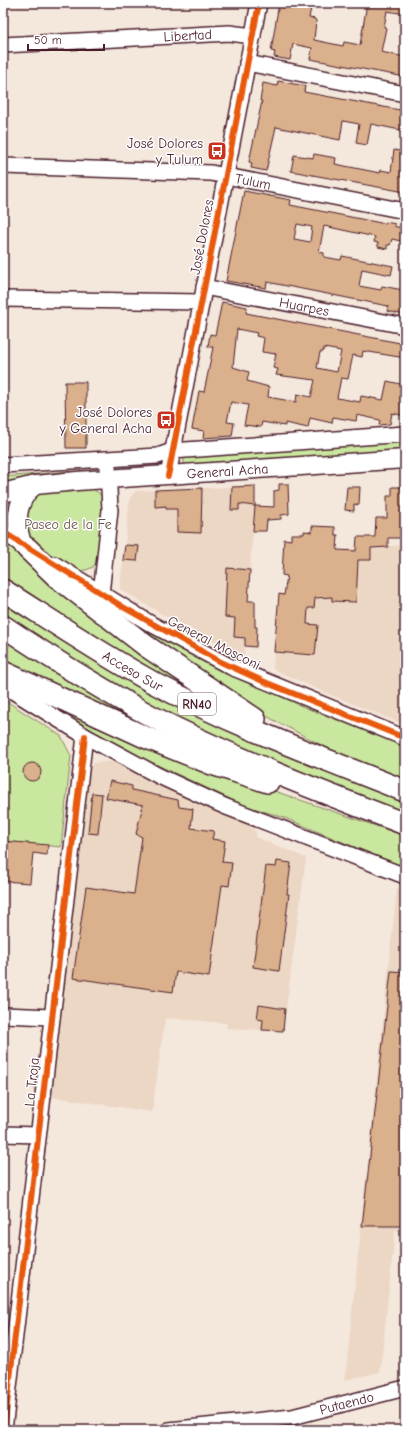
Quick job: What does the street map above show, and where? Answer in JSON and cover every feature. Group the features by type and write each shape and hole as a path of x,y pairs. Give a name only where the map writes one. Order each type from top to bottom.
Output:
{"highway":[{"path":"25,547 57,577 164,658 238,709 323,758"},
{"name":"Acceso Sur","path":"3,590 80,639 151,681 216,713 405,791"},
{"name":"RN40","path":"3,626 91,682 166,723 249,761 402,823"},
{"path":"3,672 139,734 212,764 402,823"}],"main road":[{"name":"General Acha","path":"3,494 35,485 405,459"},
{"path":"25,547 16,520 19,505 30,489 35,485"}],"street":[{"name":"José Dolores","path":"168,476 259,3"},
{"name":"Libertad","path":"3,45 229,33 253,36"},
{"path":"247,63 405,94"},
{"name":"Tulum","path":"3,166 211,173 405,211"},
{"name":"Huarpes","path":"3,298 203,294 405,326"},
{"name":"General Acha","path":"3,465 158,456 172,451 405,434"},
{"path":"101,594 110,510 107,459"},
{"name":"General Mosconi","path":"3,532 101,594 231,667 405,738"},
{"path":"3,685 85,736 143,768 224,806 405,876"},
{"name":"La Troja","path":"4,1430 85,736"},
{"path":"3,1015 52,1017"},
{"path":"3,1134 38,1135"},
{"name":"Putaendo","path":"169,1430 292,1417 405,1388"}],"shaded area":[{"path":"255,486 244,656 167,617 120,589 130,498 136,491"},
{"path":"405,545 405,725 324,692 273,669 279,594 338,592 340,550"},
{"path":"118,761 241,818 256,832 256,837 306,858 283,1031 226,1028 227,1023 165,1018 152,1112 48,1096 85,775 94,763"},
{"path":"397,888 405,892 405,1230 395,1231 380,1372 345,1380"}],"green space":[{"path":"405,440 405,451 187,466 184,463 184,454"},
{"path":"71,471 72,476 3,487 3,477"},
{"name":"Paseo de la Fe","path":"93,489 100,494 105,501 99,558 93,567 78,571 63,564 31,543 21,527 33,496 46,491"},
{"path":"3,540 218,702 190,690 135,661 81,629 3,578"},
{"path":"55,570 157,635 210,665 304,707 405,747 405,780 331,750 247,706"},
{"path":"3,598 405,801 405,814 284,766 165,715 3,619"},
{"path":"3,638 167,735 3,667"},
{"path":"19,684 248,782 405,836 405,868 285,818 241,804 123,749 44,704"},
{"path":"3,699 61,736 71,756 61,847 3,841"}],"building":[{"path":"279,3 312,3 309,18 315,19 316,21 314,40 343,46 344,42 360,45 367,3 405,3 405,14 387,11 384,27 386,28 381,52 405,57 405,77 310,59 312,48 293,44 290,60 274,57 275,52 271,51"},
{"path":"278,81 305,86 304,92 405,111 405,131 371,124 367,145 356,143 359,124 343,121 340,140 276,127 266,171 251,168 252,163 249,162 262,101 260,101 263,83 277,86"},
{"path":"394,150 405,152 405,192 291,171 294,155 313,158 314,154 336,158 335,164 380,173 381,170 391,172"},
{"path":"244,191 291,200 290,205 386,224 386,222 395,224 394,226 405,229 405,242 392,239 390,245 387,245 387,249 378,247 378,243 374,242 375,237 324,226 319,252 324,253 324,257 341,260 342,256 393,266 391,275 362,269 359,286 381,290 382,286 403,290 402,293 405,293 405,315 387,311 388,306 267,282 266,288 226,281","holes":["297,224 312,227 310,242 294,239"]},
{"path":"222,302 247,307 246,313 405,344 405,358 363,351 362,357 353,355 348,379 341,378 337,398 360,402 361,396 383,400 387,381 405,385 405,416 392,413 390,424 379,425 380,420 357,415 356,421 333,417 332,423 310,418 308,428 285,423 285,426 262,422 261,427 244,425 248,405 231,402 227,422 234,423 232,436 203,438 204,431 192,429 199,391 204,392 213,347 208,347 210,334 215,335","holes":["237,329 257,333 256,336 264,338 262,352 276,354 273,368 278,369 276,375 315,380 311,397 297,394 296,402 268,397 269,387 247,381 249,372 233,367","324,348 341,351 337,372 317,368 320,352 323,352"]},
{"path":"65,382 86,382 86,448 66,448"},
{"path":"279,484 288,484 289,514 281,515 281,519 267,520 266,531 253,531 255,506 274,507 274,491 279,490"},
{"path":"255,486 255,506 239,504 239,510 231,510 232,487"},
{"path":"347,487 360,487 359,505 354,504 354,511 345,510"},
{"path":"392,487 405,487 405,538 388,538 388,547 371,548 371,560 358,560 356,602 332,601 332,597 315,598 314,608 308,608 307,624 318,625 315,655 274,652 279,594 284,595 287,576 282,575 284,539 291,540 291,534 304,534 304,531 312,532 312,526 335,527 335,535 338,535 337,550 356,551 357,537 375,537 376,518 387,518 387,496 392,496"},
{"path":"202,488 201,533 177,532 177,509 166,509 166,506 155,507 155,490"},
{"path":"125,545 139,546 137,561 123,560"},
{"path":"227,568 250,570 248,601 255,601 255,627 257,627 256,647 245,646 245,638 234,637 235,618 225,617"},
{"path":"28,763 36,763 41,768 39,779 36,781 28,781 23,776 23,768"},
{"path":"110,781 132,786 132,790 178,800 179,807 193,809 191,828 214,831 212,839 225,841 222,862 232,863 229,886 222,885 209,977 176,972 173,992 73,978 86,887 134,894 142,837 136,834 143,805 106,798"},
{"path":"92,793 102,794 98,834 88,833"},
{"path":"3,841 48,845 47,855 33,853 30,883 3,881"},
{"path":"277,861 291,863 287,894 289,894 279,971 253,967 266,866 276,867"},
{"path":"391,971 405,972 405,1226 362,1226"},
{"path":"259,1005 285,1009 283,1031 262,1030 263,1020 257,1019"}],"cycle path":[{"path":"168,476 259,3"},
{"path":"3,532 123,607 221,662 267,683 405,738"},
{"path":"4,1430 85,736"}],"place":[{"name":"José Dolores y Tulum","path":"217,151"},
{"name":"José Dolores y General Acha","path":"166,420"}]}
